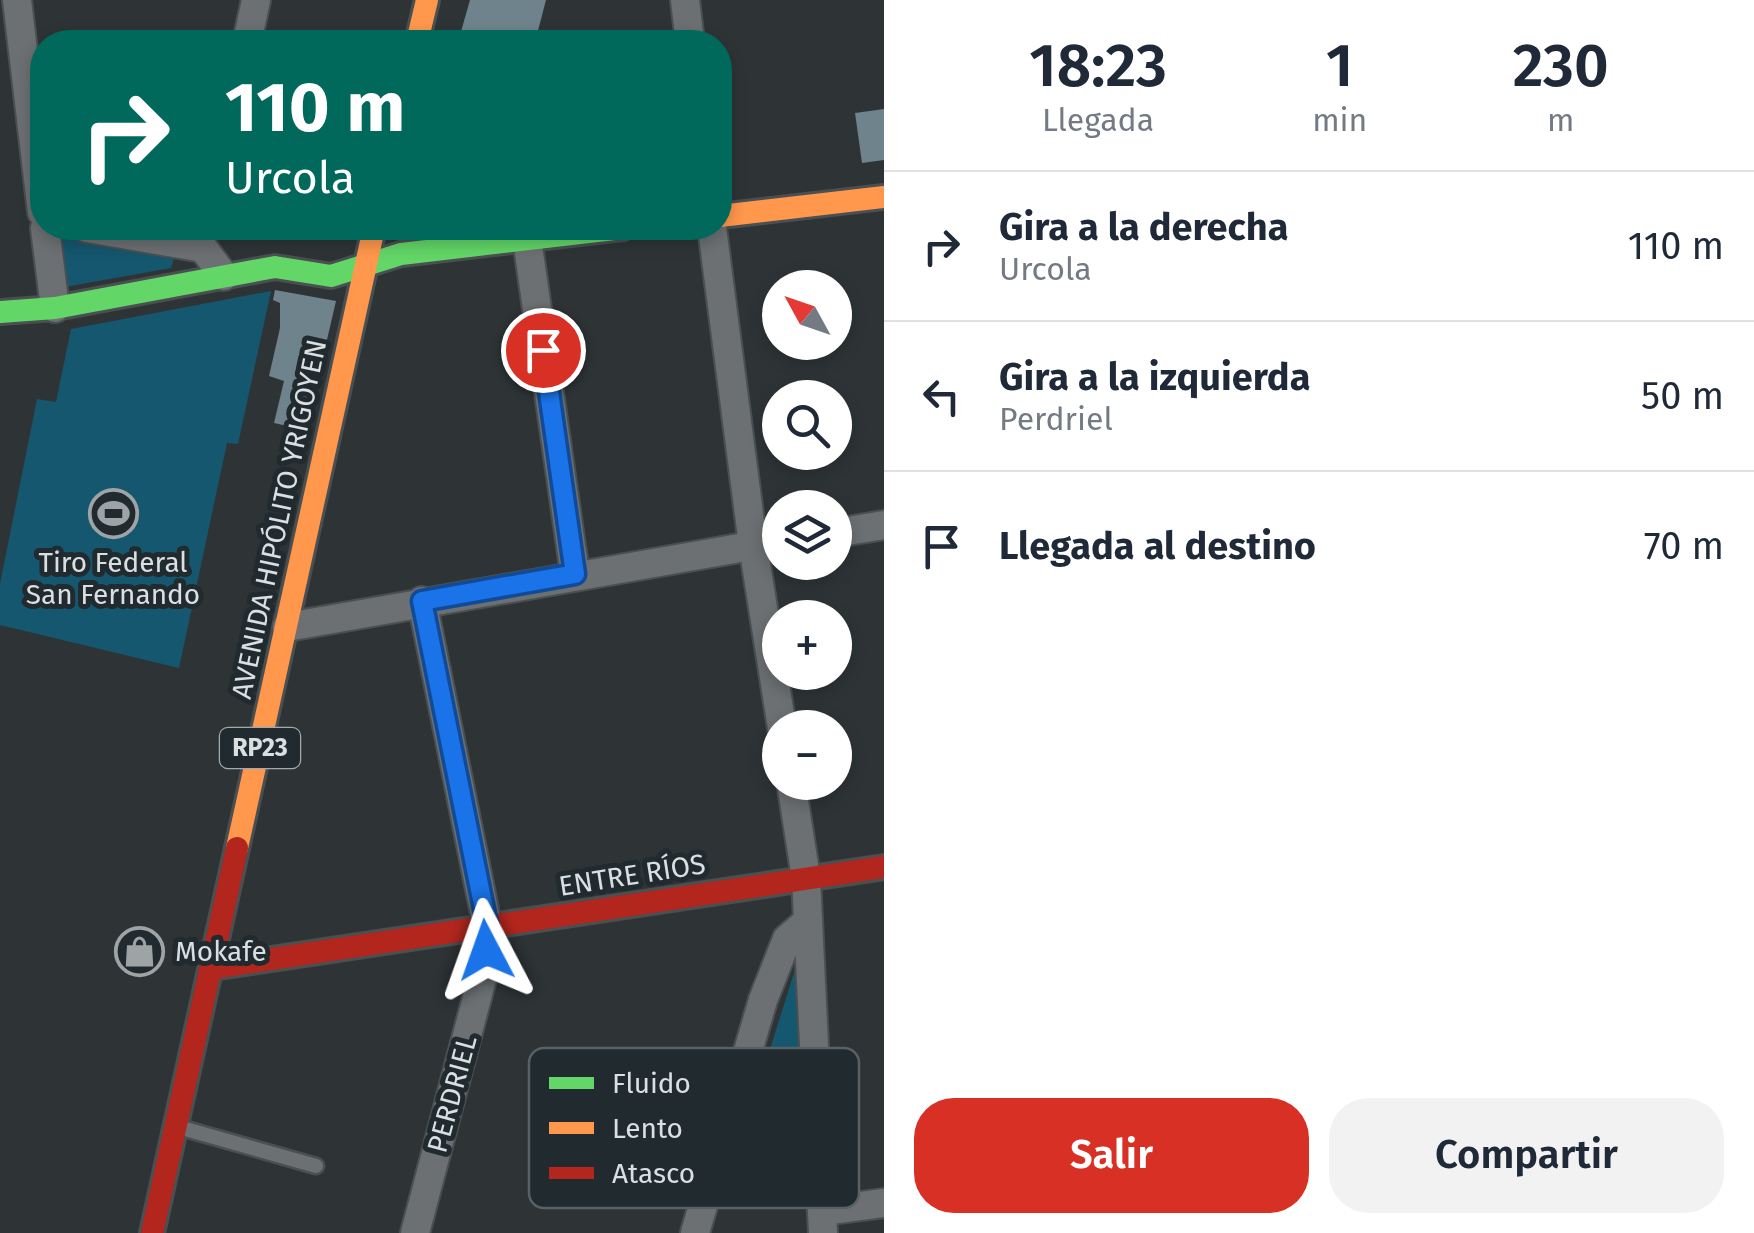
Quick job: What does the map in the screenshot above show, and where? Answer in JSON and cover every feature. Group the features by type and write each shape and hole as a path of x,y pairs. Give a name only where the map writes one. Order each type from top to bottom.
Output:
{"main road":[{"path":"421,30 428,0"},
{"path":"732,215 884,198"},
{"name":"AVENIDA HIPÓLITO YRIGOYEN","path":"152,1233 372,240"},
{"path":"0,312 55,308 275,267 331,276 400,254 511,240"},
{"name":"ENTRE RÍOS","path":"212,968 884,868"}],"street":[{"path":"17,0 30,110"},
{"path":"250,30 256,0"},
{"path":"685,0 689,30"},
{"path":"46,240 55,308"},
{"path":"206,240 224,276"},
{"path":"527,240 575,574"},
{"path":"714,240 762,520"},
{"path":"852,530 884,525"},
{"path":"287,627 762,544"},
{"path":"769,580 780,710"},
{"name":"PERDRIEL","path":"415,1233 484,971 488,929 422,601"},
{"path":"794,800 806,878 814,1048"},
{"path":"750,1048 787,939 808,920"},
{"path":"823,1222 884,1203"},
{"path":"694,1233 702,1208"}],"lane":[{"path":"176,1126 316,1166"}],"shaded area":[{"path":"60,240 93,240 174,259 171,268 65,287"},
{"name":"Tiro Federal San Fernando","path":"271,291 238,444 227,443 179,668 0,625 0,584 37,399 56,402 71,329"},
{"path":"798,960 800,1048 770,1048"}],"building":[{"path":"470,0 546,0 538,30 461,30"},
{"path":"884,109 884,160 862,163 855,113"},
{"path":"275,290 336,301 306,430 274,423 284,381 269,376 280,328 280,303 273,300"},
{"name":"Mokafe","path":"126,936 160,944 154,967 121,959"}],"traffic: fast":[{"path":"0,312 55,308 275,267 331,276 401,254 521,240"}],"traffic: slow":[{"path":"420,30 427,0"},
{"path":"732,215 884,197"},
{"path":"237,848 371,240"}],"traffic: jam":[{"path":"152,1233 237,848"},
{"path":"212,968 884,867"}],"place":[{"name":"Tiro Federal San Fernando","path":"113,514"},
{"name":"Mokafe","path":"140,951"}],"route":[{"path":"486,950 488,929 422,601 575,574 543,350"}]}
